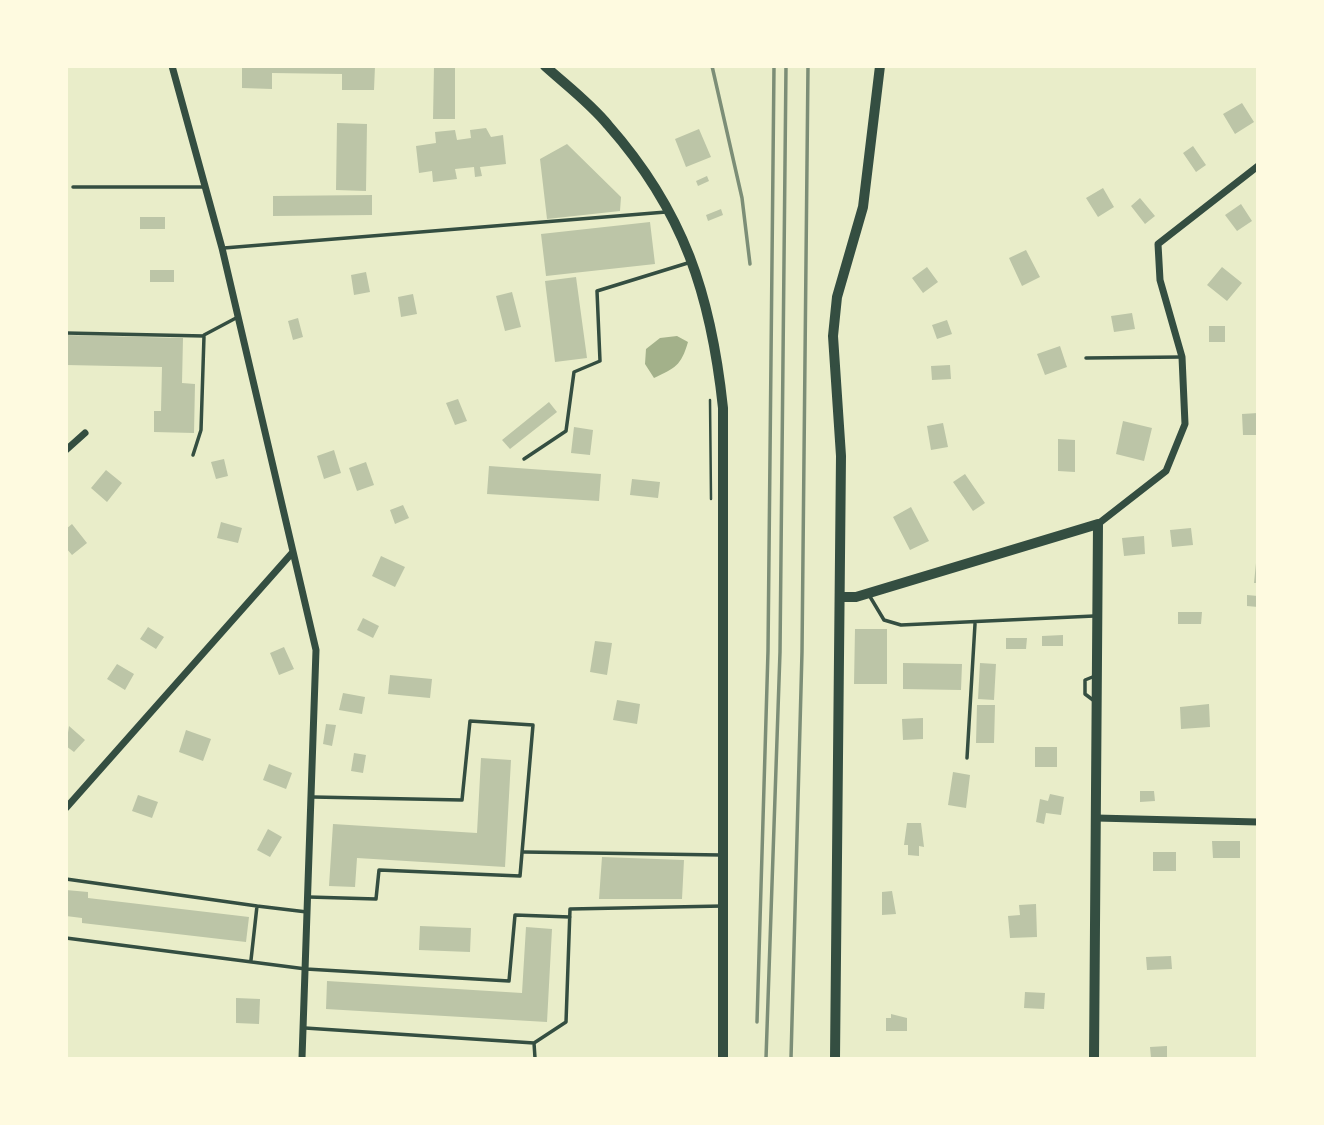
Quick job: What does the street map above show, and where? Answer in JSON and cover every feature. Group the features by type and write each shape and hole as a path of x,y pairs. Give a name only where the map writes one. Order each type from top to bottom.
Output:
{"street":[{"path":"172,66 222,248 236,318 316,650 302,1059"},
{"path":"545,66 608,124 670,212 692,261 716,343 723,408 723,1059"},
{"path":"835,1059 841,456 833,336 837,297 863,208 880,66"},
{"path":"841,597 867,593 1098,524 1166,471 1185,424 1182,357 1160,280 1158,244 1258,166"},
{"path":"66,450 85,433"},
{"path":"1094,1059 1098,524"},
{"path":"66,808 292,553"},
{"path":"1096,818 1258,822"}],"lane":[{"path":"73,187 206,187"},
{"path":"222,248 670,212"},
{"path":"524,459 566,431 574,372 600,361 597,291 692,261"},
{"path":"66,333 204,336 236,318"},
{"path":"193,455 201,430 204,336"},
{"path":"1086,358 1182,357"},
{"path":"867,593 884,620 901,625 1097,615"},
{"path":"967,758 975,623"},
{"path":"309,897 376,899 379,870 520,876 533,725 470,721 461,800 313,797"},
{"path":"524,852 723,855"},
{"path":"66,880 308,912"},
{"path":"251,960 257,906"},
{"path":"304,1028 534,1043 566,1021 570,909 723,906"},
{"path":"66,938 306,969 509,981 515,915 570,917"},
{"path":"534,1043 535,1059"}],"path":[{"path":"710,394 711,506"}],"shaded area":[{"path":"677,336 688,342 683,356 672,369 654,378 645,364 646,349 660,338"}],"building":[{"path":"242,66 375,66 374,90 342,90 342,74 272,73 272,89 242,88"},
{"path":"434,66 455,66 455,119 433,119"},
{"path":"1242,103 1254,122 1235,134 1223,114"},
{"path":"337,123 367,124 366,191 336,190"},
{"path":"486,128 491,137 503,135 506,164 480,167 482,176 475,177 474,167 455,169 457,179 433,182 432,171 419,173 416,146 436,143 435,132 455,130 457,140 471,138 470,130"},
{"path":"699,129 711,157 686,167 675,139"},
{"path":"567,144 621,197 620,211 547,219 540,159"},
{"path":"1193,146 1206,165 1196,172 1183,153"},
{"path":"707,176 709,181 698,186 696,181"},
{"path":"1103,188 1114,207 1098,217 1086,198"},
{"path":"372,195 372,215 273,216 273,196"},
{"path":"1140,198 1155,216 1145,224 1131,206"},
{"path":"1241,204 1252,221 1237,231 1225,215"},
{"path":"721,209 723,215 708,221 706,215"},
{"path":"140,217 165,217 165,229 140,229"},
{"path":"650,222 655,264 546,276 541,234"},
{"path":"1026,250 1040,277 1022,286 1009,258"},
{"path":"927,267 938,282 923,293 912,278"},
{"path":"1222,267 1242,283 1227,301 1207,285"},
{"path":"150,270 174,270 174,282 150,282"},
{"path":"366,272 370,292 354,295 351,275"},
{"path":"576,277 587,358 555,362 545,281"},
{"path":"512,292 521,327 505,331 496,296"},
{"path":"413,294 417,314 401,317 398,297"},
{"path":"1132,313 1135,329 1114,332 1111,316"},
{"path":"298,318 303,337 293,340 288,321"},
{"path":"947,320 952,334 937,339 932,325"},
{"path":"1209,326 1225,326 1225,342 1209,342"},
{"path":"66,335 183,338 182,383 195,384 194,433 154,432 154,411 161,411 162,367 66,365"},
{"path":"1060,346 1067,367 1045,375 1037,354"},
{"path":"950,365 951,379 932,380 931,366"},
{"path":"458,399 467,421 455,425 446,403"},
{"path":"549,402 557,412 510,449 502,440"},
{"path":"1258,413 1258,435 1243,435 1242,414"},
{"path":"1123,421 1152,428 1144,461 1116,454"},
{"path":"943,423 948,447 931,450 927,426"},
{"path":"574,427 593,430 590,455 571,453"},
{"path":"1058,439 1075,440 1075,472 1058,471"},
{"path":"334,450 341,473 324,479 317,456"},
{"path":"224,459 228,476 216,479 211,462"},
{"path":"366,462 374,485 357,491 349,468"},
{"path":"489,466 601,474 599,501 487,494"},
{"path":"106,470 122,483 107,502 91,488"},
{"path":"965,474 985,503 973,511 953,482"},
{"path":"632,479 660,482 658,498 630,495"},
{"path":"403,505 409,518 395,524 390,510"},
{"path":"911,507 929,541 910,550 893,517"},
{"path":"221,522 242,528 238,543 217,538"},
{"path":"72,524 87,543 72,555 66,548 66,529"},
{"path":"1191,528 1193,545 1172,547 1170,530"},
{"path":"1144,536 1145,554 1124,556 1122,538"},
{"path":"381,556 405,567 395,587 372,576"},
{"path":"1256,563 1258,583 1254,583"},
{"path":"1247,595 1258,596 1258,607 1247,606"},
{"path":"1178,612 1202,612 1201,624 1178,624"},
{"path":"363,618 379,626 373,638 357,630"},
{"path":"148,627 164,637 156,649 140,639"},
{"path":"855,629 887,629 887,684 854,684"},
{"path":"1063,635 1063,646 1042,646 1042,636"},
{"path":"1006,638 1027,638 1026,649 1006,649"},
{"path":"595,641 612,643 607,675 590,672"},
{"path":"284,647 294,669 279,675 270,653"},
{"path":"903,663 962,664 961,690 903,689"},
{"path":"980,663 996,664 994,700 978,699"},
{"path":"117,664 134,674 125,690 107,679"},
{"path":"390,675 432,679 430,698 388,694"},
{"path":"343,693 365,697 362,714 339,710"},
{"path":"617,700 640,704 637,724 613,720"},
{"path":"1209,704 1210,727 1181,729 1180,707"},
{"path":"977,705 995,705 994,743 976,743"},
{"path":"923,718 923,739 903,740 902,719"},
{"path":"326,724 336,725 332,746 323,744"},
{"path":"69,726 85,740 74,752 66,746"},
{"path":"186,730 211,739 203,761 179,752"},
{"path":"1035,747 1057,747 1057,767 1035,767"},
{"path":"354,753 366,755 363,773 351,771"},
{"path":"481,758 511,760 505,867 357,858 355,887 329,886 333,824 477,833"},
{"path":"269,764 292,773 286,789 263,780"},
{"path":"953,772 970,775 966,808 948,805"},
{"path":"1140,791 1154,791 1155,801 1140,802"},
{"path":"1050,794 1064,797 1061,815 1046,813 1044,824 1036,822 1040,799 1048,801"},
{"path":"138,795 158,802 152,818 132,811"},
{"path":"907,823 921,823 924,847 919,846 919,856 908,855 908,845 904,845"},
{"path":"268,829 282,837 270,857 257,850"},
{"path":"1212,841 1240,841 1240,858 1213,858"},
{"path":"1153,852 1176,852 1176,871 1153,871"},
{"path":"602,857 684,860 682,899 599,899"},
{"path":"66,890 88,892 88,898 249,917 246,942 82,923 82,918 66,916"},
{"path":"892,891 896,914 882,915 882,892"},
{"path":"1036,904 1037,937 1010,938 1008,916 1020,915 1019,905"},
{"path":"420,926 471,928 470,952 419,950"},
{"path":"526,927 552,929 547,1022 326,1009 327,981 522,993"},
{"path":"1171,956 1172,969 1147,970 1146,957"},
{"path":"1025,992 1045,993 1044,1009 1024,1008"},
{"path":"236,998 260,999 259,1024 236,1023"},
{"path":"891,1014 907,1018 907,1031 886,1031 886,1018 891,1018"},
{"path":"1167,1046 1167,1058 1151,1058 1150,1047"}],"railway":[{"path":"712,66 742,198 750,264"},
{"path":"757,1022 768,651 774,66"},
{"path":"766,1058 780,652 786,66"},
{"path":"791,1058 802,652 808,66"}]}
